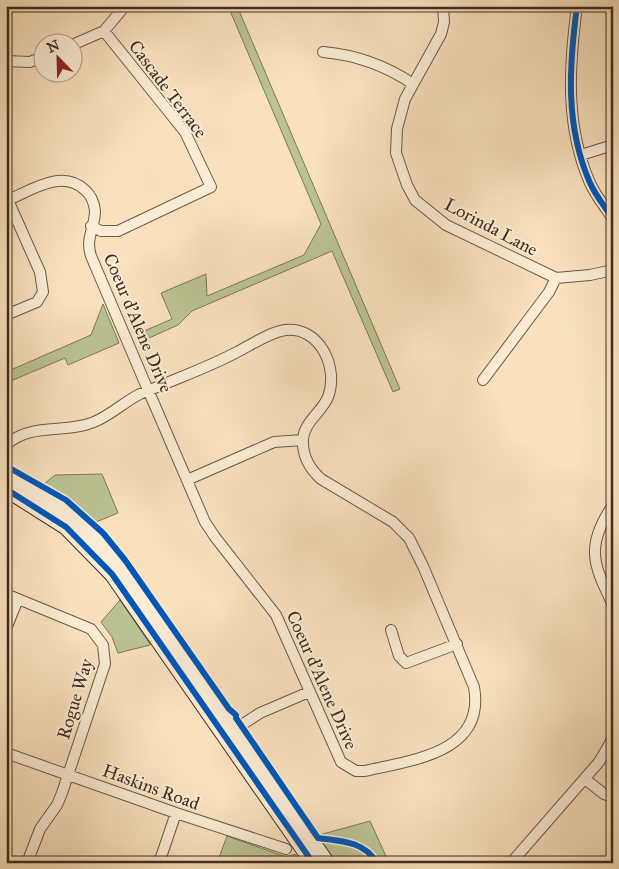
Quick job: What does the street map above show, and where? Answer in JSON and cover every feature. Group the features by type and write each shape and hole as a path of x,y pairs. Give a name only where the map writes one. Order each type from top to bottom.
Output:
{"main road":[{"path":"6,475 70,514 109,550 313,863"},
{"path":"6,489 62,524 112,574 327,863"}],"street":[{"path":"82,41 104,31 125,6"},
{"name":"Lorinda Lane","path":"443,6 444,22 441,34 405,99 395,144 400,170 415,200 446,225 556,278"},
{"path":"578,6 570,62 570,94 574,127 591,184 613,219"},
{"name":"Cascade Terrace","path":"91,226 101,231 118,231 210,187 185,132 104,31"},
{"path":"323,52 375,62 413,84"},
{"path":"6,61 32,61"},
{"path":"581,155 613,146"},
{"name":"Coeur d'Alene Drive","path":"7,201 57,180 73,182 87,191 93,202 94,218 88,248 200,510 215,537 276,615 337,756 351,769 365,772 440,751 451,746 464,735 471,723 475,708 474,687 418,553 408,538 393,522 354,500 317,475 305,455 303,440"},
{"path":"6,315 37,302 43,292 40,272 7,201"},
{"path":"483,380 549,292 556,278 590,275 613,270"},
{"path":"6,445 29,432 83,426 94,422 148,391 284,330 300,331 318,342 326,357 331,375 328,397 307,426 303,440 274,442 187,480"},
{"path":"613,505 599,528 594,549 599,579 613,606"},
{"name":"Rogue Way","path":"6,594 91,629 99,638 105,652 103,674 57,805 40,829 27,863"},
{"path":"6,630 18,599"},
{"path":"391,630 399,656 406,663 457,644"},
{"path":"229,733 260,713 309,692"},
{"path":"511,863 599,762 613,738"},
{"name":"Haskins Road","path":"6,753 176,813 286,849"},
{"path":"585,779 604,794 613,797"},
{"path":"159,863 176,813"}],"green space":[{"path":"228,6 237,6 400,389 393,392 332,251 192,311 178,325 140,342 137,334 172,319 161,293 206,274 207,296 304,255 321,224"},
{"path":"103,304 119,343 68,365 65,358 6,383 6,372 91,335"},
{"path":"102,474 118,513 96,522 72,503 43,485 55,475"},
{"path":"120,600 150,645 118,653 112,637 101,622"},
{"path":"370,821 389,863 336,863 319,839 319,835"},
{"path":"227,836 286,857 295,854 300,863 217,863"}],"cycle path":[{"path":"577,6 571,74 571,96 576,140 590,183 613,219"},
{"path":"6,466 66,500 103,533 125,560 229,709 236,715 236,718 318,838 343,841 359,846 366,850 377,863"},
{"path":"6,489 66,527 112,574 313,863"}]}
